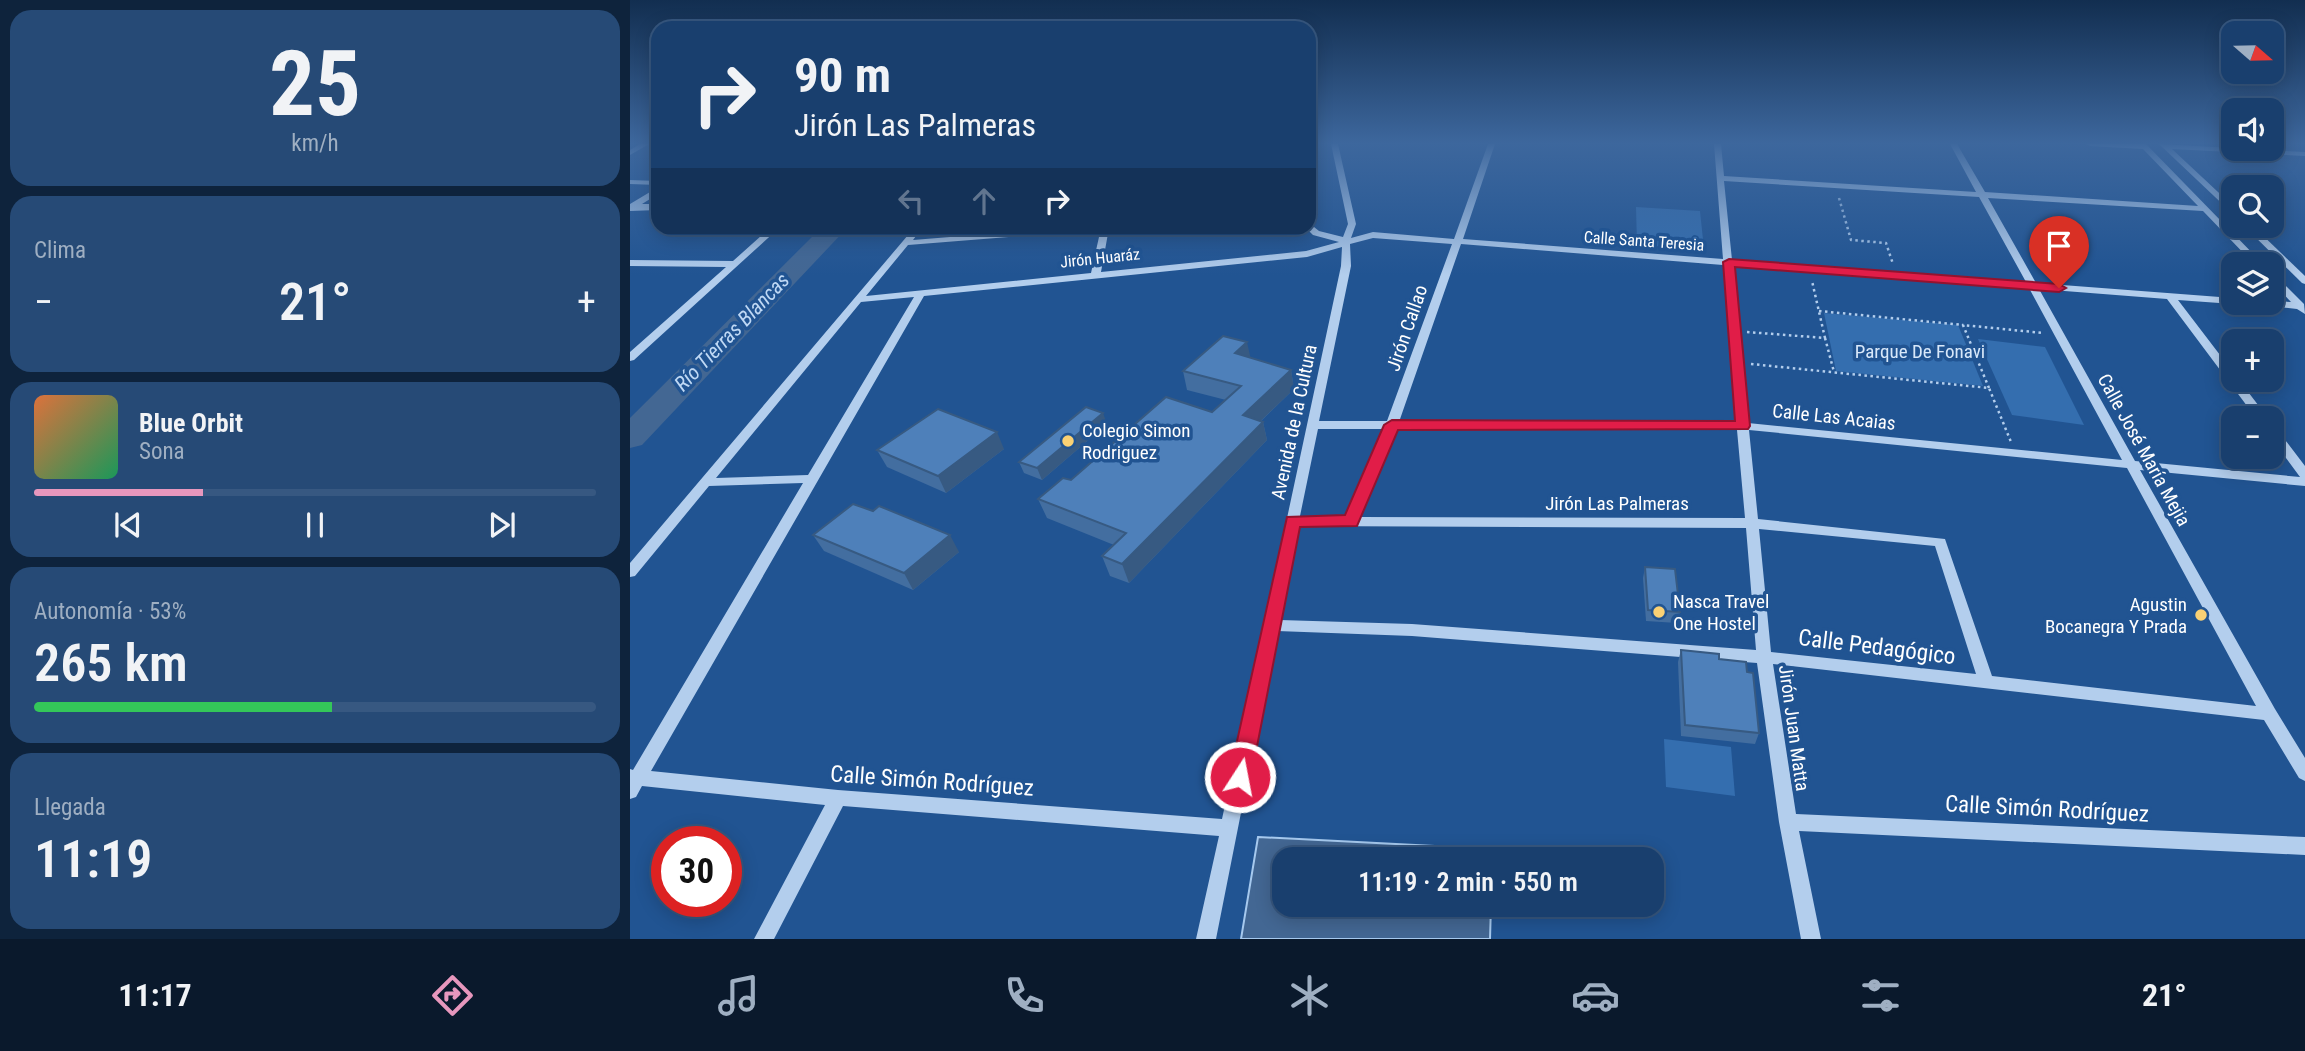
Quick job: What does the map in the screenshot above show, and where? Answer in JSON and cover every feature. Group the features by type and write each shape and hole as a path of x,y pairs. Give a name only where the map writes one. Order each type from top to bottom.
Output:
{"street":[{"name":"Avenida de la Cultura","path":"1206,939 1269,625 1315,425 1346,266 1346,241 1352,223 1344,188"},
{"name":"Jirón Callao","path":"1351,522 1392,425 1476,188"},
{"name":"Jirón Juan Matta","path":"1722,188 1764,657 1788,822 1811,939"},
{"path":"1869,188 2205,209"},
{"name":"Calle José María Mejia","path":"1979,188 2130,465 2269,714 2305,773"},
{"path":"2184,188 2247,252"},
{"path":"635,205 651,195"},
{"path":"1316,233 1346,241"},
{"path":"630,358 767,235"},
{"path":"630,572 912,235"},
{"path":"906,243 976,235"},
{"path":"1096,274 1104,235"},
{"name":"Calle Santa Teresia","path":"1346,241 1373,236 2221,300"},
{"path":"2260,238 2305,281"},
{"name":"Jirón Huaráz","path":"856,300 1307,254 1346,241"},
{"path":"630,263 735,264"},
{"path":"630,275 647,263"},
{"path":"2284,289 2303,308"},
{"path":"633,782 921,293"},
{"path":"2170,296 2253,406"},
{"path":"2284,306 2303,308"},
{"name":"Calle Las Acaias","path":"1315,425 1743,426 2305,482"},
{"path":"2284,447 2305,475"},
{"path":"708,482 813,479"},
{"name":"Jirón Las Palmeras","path":"1293,521 1750,523 1940,542 1986,682"},
{"name":"Calle Pedagógico","path":"1269,625 1412,630 1764,657 2269,714"},
{"name":"Calle Simón Rodríguez","path":"633,782 1230,828"},
{"path":"764,939 838,798"},
{"name":"Calle Simón Rodríguez","path":"1788,822 2305,846"}],"path":[{"path":"1837,188 1852,240 1886,243 1898,276"},
{"path":"1810,269 1834,372"},
{"path":"1819,311 2059,335"},
{"path":"1963,325 2016,453"},
{"path":"1735,331 1825,338"},
{"path":"1737,362 1989,388"}],"green space":[{"path":"1636,207 1700,211 1704,249 1637,245"},
{"name":"Parque De Fonavi","path":"1824,313 1958,325 1983,386 1836,371"},
{"path":"1978,339 2045,347 2084,425 2012,415"},
{"path":"1664,739 1731,747 1735,796 1666,787"}],"shaded area":[{"path":"1258,837 1453,847 1272,847 1272,917 1491,917 1490,939 1241,939"}],"building":[{"path":"1223,336 1247,342 1235,353 1291,370 1243,415 1263,422 1122,564 1102,556 1126,533 1038,499 1063,478 1071,480 1166,397 1212,412 1241,386 1183,371"},
{"path":"1086,407 1103,413 1037,468 1019,462"},
{"path":"938,409 997,432 938,476 877,450"},
{"path":"853,504 873,511 879,506 950,535 904,573 813,535"},
{"path":"1645,567 1675,569 1680,612 1648,610"},
{"path":"1681,650 1719,654 1719,659 1746,662 1747,672 1753,673 1759,733 1685,725"}],"waterway":[{"name":"Río Tierras Blancas","path":"630,437 828,235"}],"place":[{"name":"Colegio Simon Rodriguez","path":"1068,441"},
{"name":"Nasca Travel One Hostel","path":"1659,612"},
{"name":"Agustin Bocanegra Y Prada","path":"2201,615"}],"route":[{"path":"1240,777 1269,625 1293,521 1351,522 1392,425 1743,426 1729,262 2059,288"}]}
